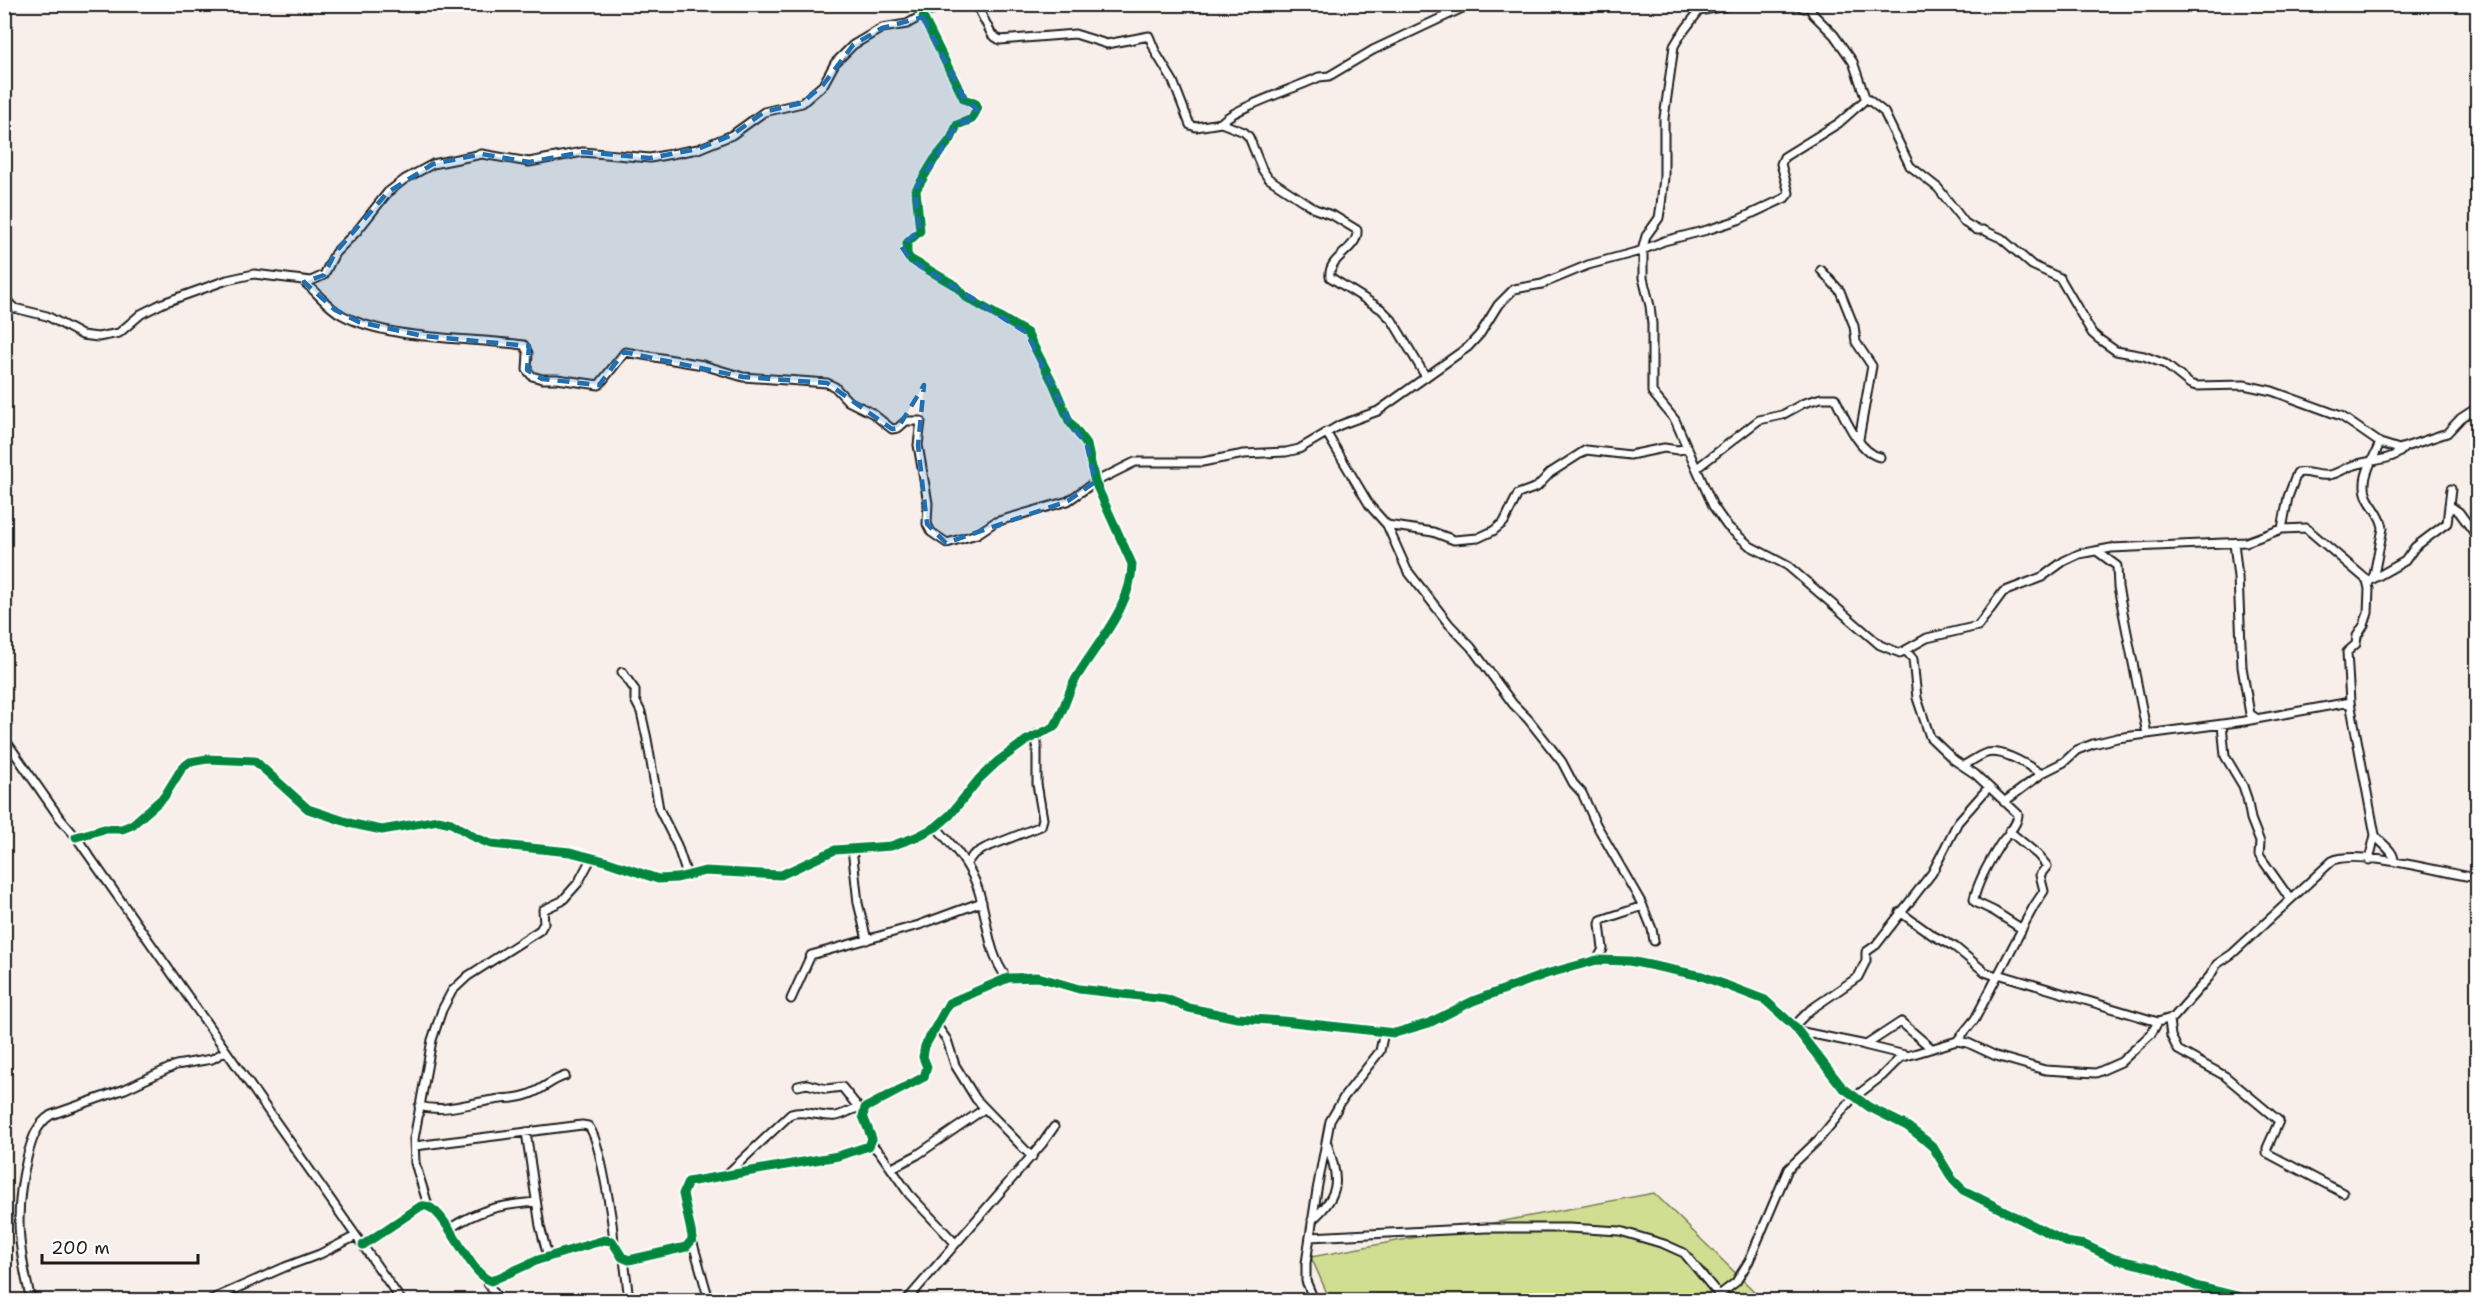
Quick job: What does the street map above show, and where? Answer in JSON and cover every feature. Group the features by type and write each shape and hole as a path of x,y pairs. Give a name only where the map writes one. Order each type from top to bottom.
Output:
{"street":[{"path":"4,298 14,308 46,316 82,335 98,338 119,333 141,314 162,303 227,280 254,274 304,282 311,281 324,275 335,253 357,231 388,192 405,178 433,164 482,154 529,162 583,152 650,158 698,149 732,135 764,112 802,102 823,85 835,63 853,45 882,28 907,24 923,17 942,4"},
{"path":"975,4 992,35 1000,40 1075,34 1107,44 1149,36 1156,53 1173,81 1191,125 1196,127 1221,123 1236,128 1247,135 1268,178 1316,209 1334,216 1357,230 1356,240 1331,269 1330,277 1376,306 1392,320 1426,377"},
{"path":"1221,123 1224,118 1240,110 1319,77 1329,76 1373,50 1471,4"},
{"path":"1736,4 1700,11 1676,41 1664,118 1664,177 1661,205 1659,219 1645,238 1643,278 1652,324 1652,392 1675,420 1717,514 1740,538 1788,566 1880,645 1896,653 1906,651 1927,638 1978,626 2003,592 2042,577 2074,556 2111,548 2234,543 2258,539 2282,529 2303,527 2341,560 2370,581"},
{"path":"1794,4 1804,8 1808,6 1834,35 1853,62 1866,99 1884,112 1893,135 1912,170 1938,188 1965,223 1977,230 1983,230 2001,238 2032,265 2060,278 2092,333 2111,348 2165,364 2190,384 2196,386 2244,385 2272,391 2315,405 2341,416 2380,443 2403,449"},
{"path":"76,837 104,829 122,829 132,825 164,797 179,772 190,762 207,759 236,759 255,761 308,809 345,822 382,830 438,820 446,821 491,844 561,851 592,857 658,879 718,871 781,875 835,850 900,843 936,827 950,815 979,779 997,762 1037,735 1055,726 1076,679 1119,608 1131,575 1131,558 1095,482 1087,445 1069,421 1054,385 1027,333 966,297 956,286 910,259 907,254 906,243 920,231 916,188 951,139 957,125 972,119 977,109 976,104 964,99 923,17"},
{"path":"304,282 335,310 359,322 423,336 524,345 528,353 527,370 532,376 542,379 599,385 625,352 704,365 743,377 826,383 848,401 872,413 892,429 898,428 906,421 921,421 918,445 928,503 927,524 931,532 946,543 977,534 994,522 1019,514 1051,508 1068,501 1095,482 1135,462 1202,462 1244,454 1286,452 1299,448 1340,424 1378,411 1475,340 1498,305 1514,289 1542,284 1588,265 1738,220 1785,198 1789,193 1781,164 1784,157 1839,123 1866,99"},
{"path":"1821,270 1840,291 1851,314 1856,342 1872,366 1859,439"},
{"path":"1697,468 1760,420 1782,415 1804,403 1821,398 1836,398 1847,423 1866,450 1880,457"},
{"path":"2282,529 2288,497 2297,473 2303,471 2329,476 2354,465 2396,455 2403,449 2447,433 2461,418 2478,407"},
{"path":"1326,432 1370,506 1387,525 1407,570 1449,624 1471,647 1512,704 1528,719 1562,762 1573,783 1582,793 1596,824 1643,906 1654,941"},
{"path":"2370,860 2375,835 2350,702 2347,652 2356,644 2357,636 2367,618 2370,581 2384,528 2364,491 2365,475 2380,443"},
{"path":"1387,525 1433,532 1454,540 1478,538 1493,531 1504,522 1518,494 1538,487 1550,473 1586,450 1630,455 1664,448 1678,450 1688,448"},
{"path":"2370,581 2405,561 2415,547 2448,523 2451,489"},
{"path":"2449,505 2459,512 2478,538"},
{"path":"2234,543 2238,577 2241,657 2251,717"},
{"path":"2098,552 2117,566 2118,587 2147,734"},
{"path":"1906,651 1913,659 1917,698 1930,737 2018,814 2016,823 1982,877 1974,899 1975,902 2022,928"},
{"path":"622,672 635,690 635,700 641,712 647,739 659,809 677,845 687,875"},
{"path":"2004,802 2041,774 2064,762 2083,747 2117,738 2222,724 2251,717 2350,702"},
{"path":"2222,724 2225,756 2246,792 2254,829 2260,842 2259,855 2290,899"},
{"path":"967,863 985,848 1041,826 1043,819 1036,778 1037,735"},
{"path":"4,738 401,1300"},
{"path":"1963,766 1985,754 1993,753 2019,760 2041,774"},
{"path":"1796,1028 1810,1010 1858,977 1866,960 1866,952 1876,945 1932,873 1958,822 1988,788"},
{"path":"936,827 967,863 982,902 994,954 1007,978"},
{"path":"1957,1041 1975,1019 2022,928 2044,891 2040,875 2047,866 2038,855 2009,831"},
{"path":"2375,835 2392,851 2394,861"},
{"path":"852,848 858,903 867,940"},
{"path":"428,1205 418,1175 415,1146 419,1106 441,1010 452,991 480,968 540,930 544,923 543,910 562,901 578,883 592,857"},
{"path":"1900,912 1955,947 1985,972 2158,1022 2169,1020 2178,1013 2194,992 2211,976 2219,962 2232,954 2337,858 2394,861 2478,878"},
{"path":"791,999 810,956 942,918 982,902"},
{"path":"1597,960 1603,948 1601,920 1643,906"},
{"path":"725,1176 791,1114 800,1112 838,1116 884,1098 924,1077 927,1067 923,1053 951,1001 1007,978 1038,977 1079,989 1166,999 1189,1008 1237,1018 1384,1032 1412,1030 1473,1001 1546,974 1597,960 1642,963 1711,979 1765,1000 1796,1028 1840,1084 1882,1115 1907,1126 1933,1147 1953,1180 1963,1190 2067,1242 2085,1245 2115,1259 2154,1268 2196,1286 2254,1300"},
{"path":"2169,1020 2171,1035 2178,1050 2225,1076 2279,1121 2267,1148 2267,1154 2343,1193"},
{"path":"1864,1045 1901,1022 1931,1048"},
{"path":"1310,1237 1486,1228 1620,1231 1679,1250 1721,1298 1731,1288 1749,1261 1788,1169 1819,1139 1855,1096 1905,1055 1957,1041 2045,1070 2096,1073 2121,1062 2151,1034 2158,1022"},
{"path":"937,1026 946,1040 955,1065 984,1108 1032,1156"},
{"path":"1796,1028 1905,1055"},
{"path":"1314,1300 1305,1277 1312,1220 1332,1117 1344,1097 1378,1055 1382,1047 1384,1032"},
{"path":"32,1300 21,1255 19,1189 31,1143 42,1121 51,1114 125,1089 176,1065 212,1059 226,1051"},
{"path":"419,1106 448,1109 485,1101 518,1098 533,1093 555,1079 565,1076"},
{"path":"798,1086 807,1084 826,1089 842,1087 861,1108 872,1134 871,1144 892,1168 909,1194 955,1243"},
{"path":"892,1168 916,1155 984,1108"},
{"path":"415,1146 582,1125 592,1130 607,1192 614,1244 624,1259 629,1300"},
{"path":"907,1300 1032,1156 1054,1127"},
{"path":"526,1132 540,1226 549,1257"},
{"path":"1312,1220 1327,1205 1337,1186 1335,1169 1326,1142"},
{"path":"709,1300 682,1194 685,1185 696,1179 838,1156 864,1149 871,1144"},
{"path":"449,1229 473,1214 488,1208 536,1202"},
{"path":"363,1245 421,1206 428,1205 434,1208 477,1272 485,1279 499,1300"},
{"path":"210,1300 321,1254 356,1236"},
{"path":"485,1279 494,1280 517,1267 604,1240 614,1244"},
{"path":"624,1259 629,1260 680,1249 686,1247 692,1240"}],"highlighted area":[{"path":"923,17 965,100 977,109 972,119 957,124 915,190 920,231 901,246 910,259 1027,333 1069,421 1087,445 1095,482 1068,501 946,543 927,524 918,445 924,385 898,428 892,429 827,383 743,377 624,352 599,385 542,379 527,370 529,346 423,336 359,322 335,310 304,282 324,275 335,253 388,192 433,164 482,154 529,162 583,152 650,158 698,149 732,135 764,112 802,103 823,85 853,45 882,28"}],"green space":[{"path":"1654,1193 1763,1300 1330,1300 1311,1257"}],"cycle path":[{"path":"76,837 104,829 122,829 132,825 164,797 182,768 190,762 207,759 255,761 308,809 353,824 382,830 438,820 451,823 491,844 570,852 658,879 677,878 705,871 781,875 835,850 891,846 936,827 950,815 979,779 997,762 1027,740 1054,727 1075,680 1119,610 1126,595 1132,564 1095,482 1087,445 1069,421 1054,385 1027,333 966,297 956,286 910,259 907,254 907,243 920,231 916,190 934,160 951,139 957,125 972,119 977,109 976,104 964,99 923,17"},
{"path":"363,1245 421,1206 430,1207 438,1214 473,1265 491,1281 538,1260 604,1240 612,1241 622,1257 629,1260 686,1247 692,1240 683,1194 688,1182 838,1156 869,1146 872,1139 863,1116 865,1108 924,1077 927,1067 923,1057 925,1046 949,1003 1008,978 1038,977 1079,989 1166,999 1189,1008 1237,1018 1395,1033 1429,1023 1473,1001 1546,974 1597,960 1630,961 1702,976 1765,1000 1794,1026 1842,1087 1869,1107 1907,1126 1933,1147 1953,1180 1963,1190 2066,1242 2085,1245 2115,1259 2154,1268 2196,1286 2254,1300"}]}
